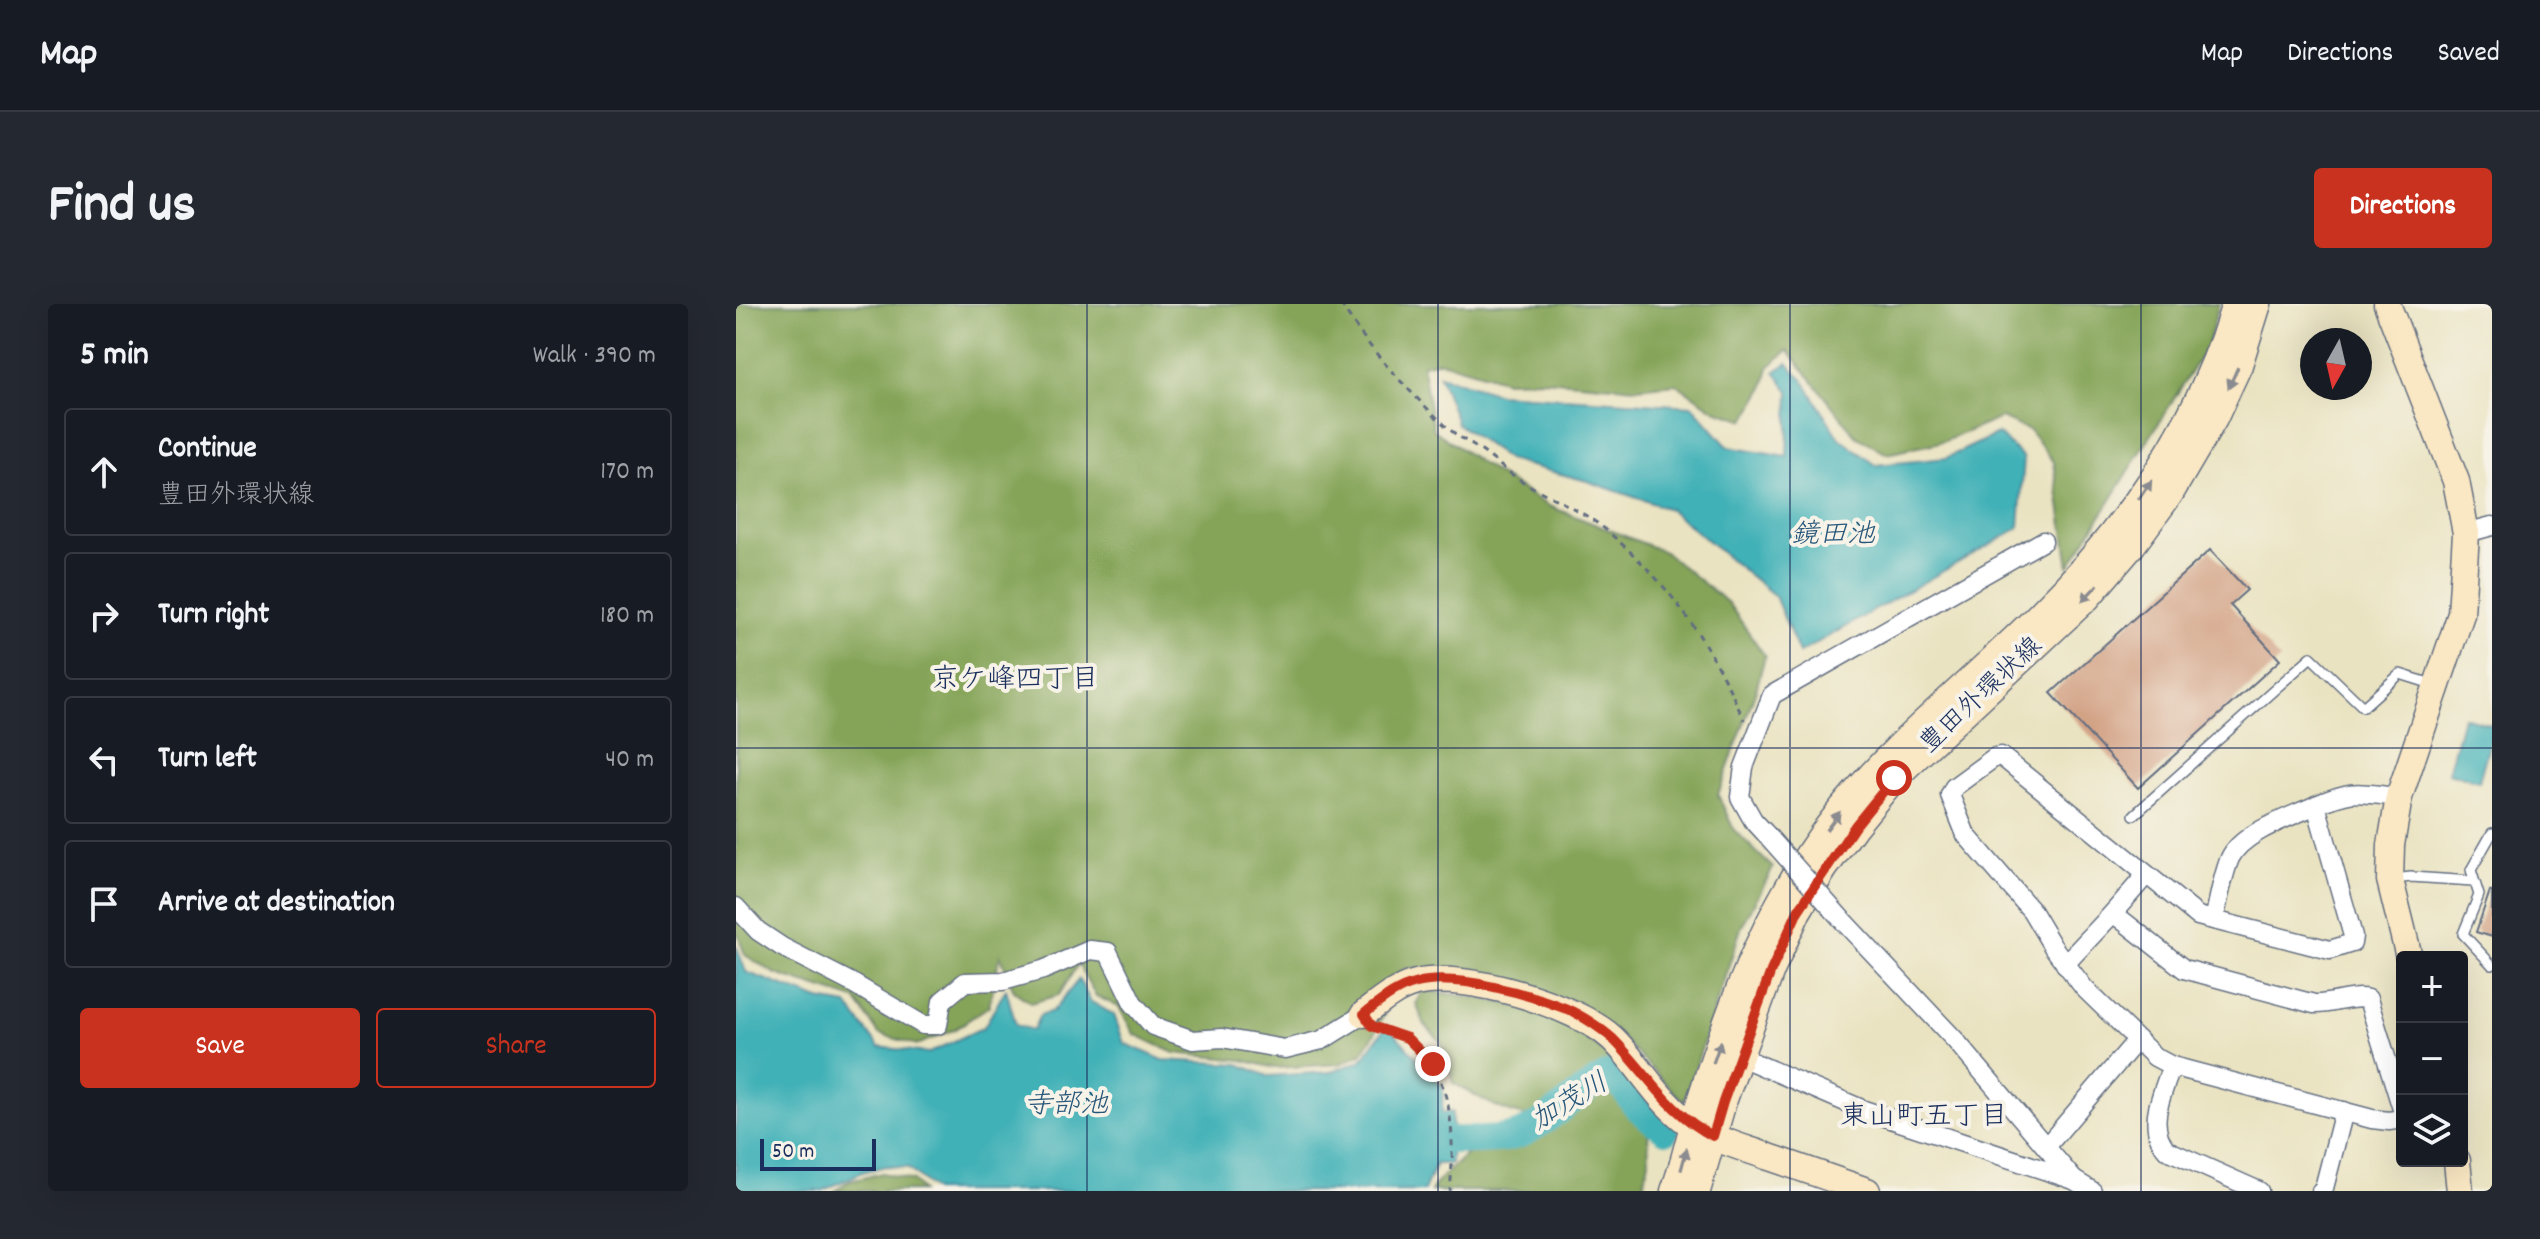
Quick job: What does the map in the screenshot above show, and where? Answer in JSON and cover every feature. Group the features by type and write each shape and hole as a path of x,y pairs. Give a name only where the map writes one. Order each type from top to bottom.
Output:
{"street":[{"name":"豊田外環状線","path":"1697,1191 1703,1131 1747,969 1779,901 1807,855 1841,810 1885,762 2036,618 2117,529 2166,459 2187,421 2218,354 2235,304"},
{"name":"豊田外環状線","path":"1674,1191 1703,1131 1723,1102 1771,971 1798,911 1824,869 1894,778 2087,598 2131,547 2170,494 2214,419 2239,365 2258,304"},
{"path":"2387,304 2456,481 2466,533 2461,614 2399,797 2391,845 2390,880 2408,951"},
{"path":"2466,533 2492,526"},
{"path":"2043,541 1772,695 1744,767 1740,797 1753,820 1955,1040 2074,1180"},
{"path":"2316,805 2353,936 2352,943 2330,950 2198,916 2005,758 1995,757 1954,787 1950,795 1966,835 2031,910 2065,964 2084,988 2155,1057 2172,1066 2344,1111 2396,1120"},
{"path":"2214,920 2230,858 2248,837 2345,793 2359,791 2399,797"},
{"path":"2065,964 2146,875"},
{"path":"736,907 758,931 782,947 854,984 923,1025 938,1025 942,1001 965,982 1003,981 1043,970 1090,950 1108,952 1133,1003 1153,1026 1193,1040 1222,1038 1285,1049 1322,1040 1394,991 1419,982 1450,981 1522,995 1569,1010 1610,1037 1673,1109 1703,1131 1867,1191"},
{"path":"2113,913 2184,969 2314,1004 2332,1004 2363,997 2368,999 2398,1095"},
{"path":"2046,1147 2137,1040"},
{"path":"1741,1057 1864,1110 2074,1180 2092,1191"},
{"path":"2172,1066 2155,1122 2162,1144 2167,1150 2259,1191"},
{"path":"2321,1191 2344,1111"},
{"path":"2458,1167 2460,1191"}],"lane":[{"path":"2134,815 2311,657 2363,707 2400,674 2435,685"},
{"path":"2492,833 2471,870 2479,895 2463,934 2492,965"},
{"path":"2390,880 2411,877 2473,881"}],"path":[{"path":"1341,304 1373,351 1450,430 1519,479 1581,511 1650,570 1681,605 1704,640 1724,675 1753,741"},
{"path":"1364,1014 1372,1026 1407,1038 1433,1064 1450,1110 1454,1155 1450,1191"}],"green space":[{"path":"736,304 2219,304 2208,344 2069,567 2054,462 2029,430 2001,418 1945,441 1887,454 1856,436 1788,350 1769,367 1764,388 1745,420 1715,410 1676,384 1636,388 1544,380 1506,381 1439,361 1422,365 1434,430 1549,506 1663,551 1728,603 1765,656 1718,795 1734,830 1773,868 1741,928 1684,1102 1619,1035 1477,972 1437,967 1404,969 1390,989 1387,1009 1361,1054 1340,1064 1275,1068 1242,1060 1174,1053 1134,1034 1119,1007 1096,996 1078,964 1059,995 1031,1003 1014,991 1000,955 989,1006 955,1029 917,1045 879,1034 855,999 776,974 745,955 736,929"},
{"path":"1422,991 1501,1002 1551,1019 1596,1046 1615,1064 1536,1118 1502,1109 1453,1083 1442,1043 1424,1024 1416,1003"},
{"path":"1613,1081 1648,1131 1649,1162 1642,1191 1431,1191 1469,1152 1527,1141 1560,1122"},
{"path":"882,1173 913,1181 922,1191 835,1191 847,1182"}],"water":[{"name":"鏡田池","path":"1787,363 1802,378 1839,438 1876,465 1946,458 1998,434 2024,458 2019,528 1799,653 1775,596 1669,509 1587,481 1508,460 1458,424 1439,376 1499,394 1692,406 1728,447 1787,457 1789,391 1775,372"},
{"path":"2463,717 2492,725 2479,781 2448,773"},
{"name":"寺部池","path":"736,945 746,972 820,1000 847,1005 879,1047 929,1053 984,1027 1006,989 1016,1025 1033,1030 1040,1015 1053,1011 1079,979 1090,1001 1114,1015 1124,1043 1163,1060 1238,1064 1268,1076 1330,1072 1361,1061 1387,1025 1443,1087 1442,1113 1452,1112 1451,1164 1436,1164 1424,1191 934,1191 908,1168 886,1166 862,1172 822,1191 736,1191"}],"building":[{"path":"2210,550 2247,590 2230,605 2280,660 2138,788 2051,693"},
{"path":"2492,892 2492,937 2476,932"}],"waterway":[{"name":"加茂川","path":"1451,1140 1498,1139 1525,1132 1615,1072 1636,1105 1666,1130"}],"district":[{"name":"京ケ峰四丁目","path":"1015,682"},
{"name":"東山町五丁目","path":"1924,1119"}],"route":[{"path":"1433,1064 1407,1038 1372,1026 1364,1014 1394,991 1419,982 1450,981 1522,995 1569,1010 1610,1037 1673,1109 1693,1126 1713,1136 1771,971 1798,911 1855,826 1894,778"}]}
